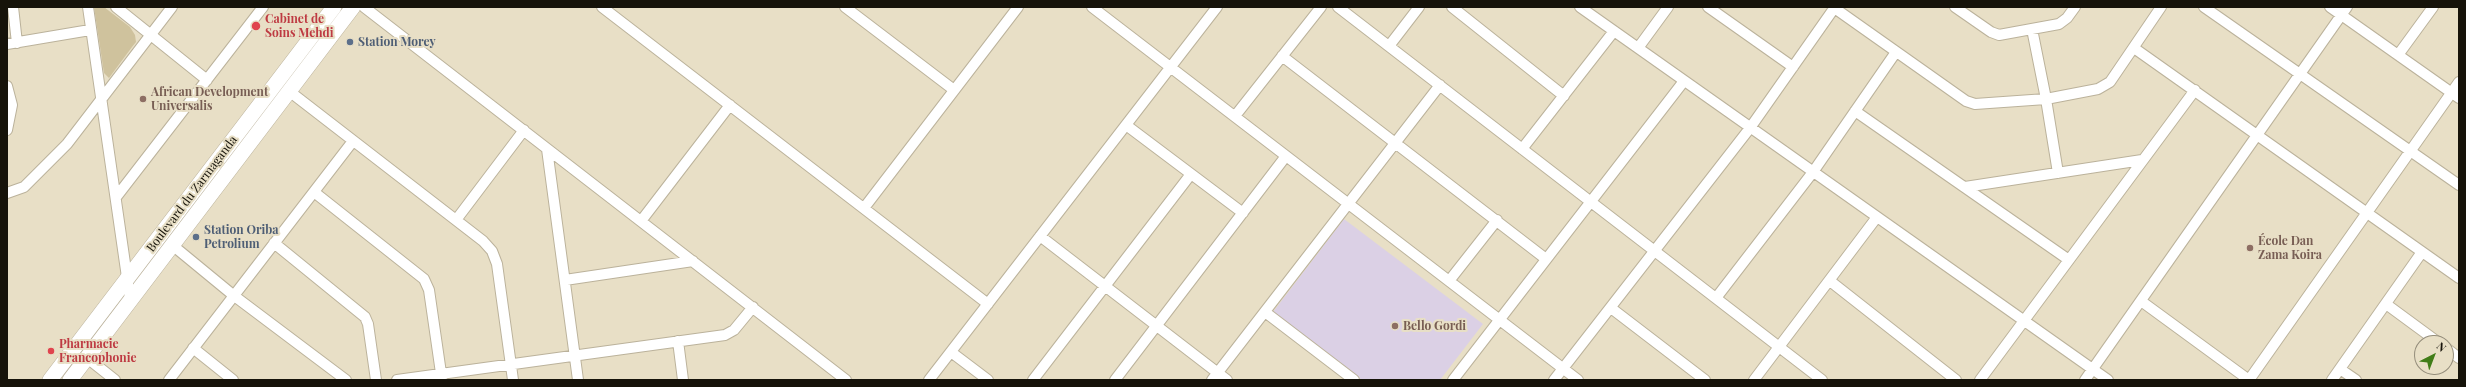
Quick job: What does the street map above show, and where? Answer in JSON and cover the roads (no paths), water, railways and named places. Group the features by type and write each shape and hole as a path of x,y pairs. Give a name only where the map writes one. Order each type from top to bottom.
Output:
{"main road":[{"name":"Boulevard du Zarmaganda","path":"50,380 334,7"},
{"name":"Boulevard du Zarmaganda","path":"70,380 130,298 353,7"}],"street":[{"path":"13,7 12,43 90,30"},
{"path":"88,7 100,101 116,196 130,298"},
{"path":"116,7 207,80"},
{"path":"7,193 24,187 67,144 172,7"},
{"path":"116,196 263,7"},
{"path":"364,7 693,261 842,379"},
{"path":"602,7 988,304"},
{"path":"846,7 954,90"},
{"path":"864,208 1018,7"},
{"path":"1092,7 1578,380"},
{"path":"929,380 1217,7"},
{"path":"1235,116 1321,7"},
{"path":"1338,7 1822,380"},
{"path":"1389,46 1419,7"},
{"path":"1452,7 1564,96"},
{"path":"1580,7 2108,380"},
{"path":"1638,48 1668,7"},
{"path":"1708,7 1793,67"},
{"path":"1554,380 1656,252 1750,128 1834,7 1896,52 1971,103 2046,99 2098,89 2105,86 2134,48 2161,7"},
{"path":"1955,7 1995,34 2032,29 2063,21 2075,7"},
{"path":"2204,7 2459,185"},
{"path":"2330,7 2345,11 2398,55 2455,96"},
{"path":"2398,55 2433,7"},
{"path":"2085,380 2345,11"},
{"path":"2032,29 2046,99 2058,173"},
{"path":"1522,149 1614,32"},
{"path":"2134,48 2459,278"},
{"path":"1716,298 1813,172 1896,52"},
{"path":"1282,56 1546,259"},
{"path":"1453,380 1684,81"},
{"path":"2141,301 2249,380 2410,151 2455,96 2459,82"},
{"path":"1215,376 1440,85"},
{"path":"7,86 12,105 7,130"},
{"path":"1980,380 2025,322 2142,160 2195,90"},
{"path":"289,91 456,220 492,251 497,264 513,380"},
{"path":"641,221 730,105"},
{"path":"1855,111 2069,260"},
{"path":"1126,125 1243,213"},
{"path":"456,220 524,130"},
{"path":"169,380 353,141"},
{"path":"548,149 578,380"},
{"path":"1115,380 1286,156"},
{"path":"1965,187 2142,160"},
{"path":"1033,380 1191,174"},
{"path":"314,192 424,279 429,290 441,376"},
{"path":"1754,380 1877,217"},
{"path":"1449,281 1497,220"},
{"path":"1040,236 1156,325 1215,376 1227,380"},
{"path":"274,243 365,317 368,324 376,380"},
{"path":"171,244 233,295 346,380"},
{"path":"2332,380 2422,252"},
{"path":"565,280 693,261"},
{"path":"1830,281 1956,380"},
{"path":"2386,304 2428,335"},
{"path":"397,380 441,376 511,364 725,335 734,330 752,307"},
{"path":"1611,308 1705,380"},
{"path":"1265,312 1354,380"},
{"path":"678,341 683,380"},
{"path":"193,348 233,380"},
{"path":"951,352 988,380"},
{"path":"86,357 115,380"},
{"path":"2340,369 2356,380"}],"place":[{"name":"Cabinet de Soins Mehdi","path":"256,26"},
{"name":"Station Morey","path":"350,42"},
{"name":"African Development Universalis","path":"143,99"},
{"name":"Station Oriba Petrolium","path":"196,237"},
{"name":"École Dan Zama Koira","path":"2250,248"},
{"name":"Bello Gordi","path":"1395,326"},
{"name":"Pharmacie Francophonie","path":"51,351"}]}
